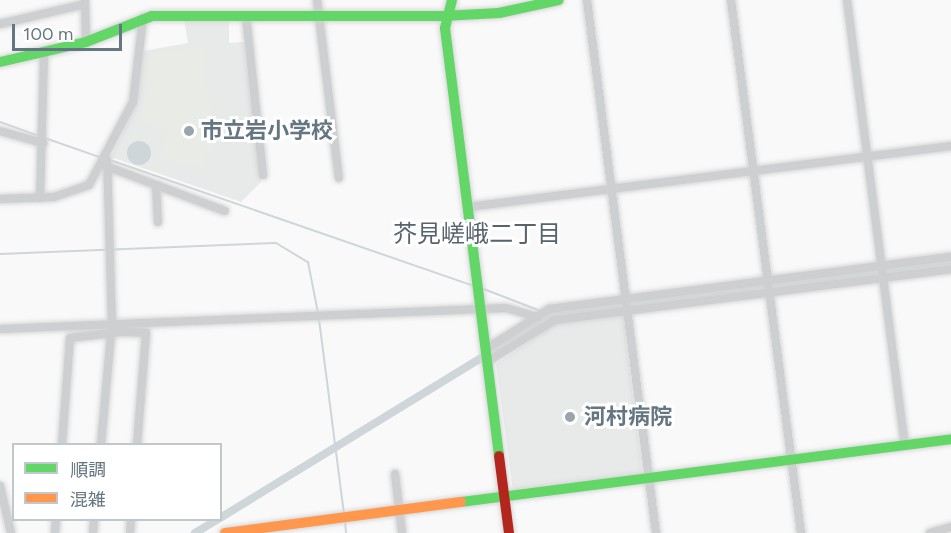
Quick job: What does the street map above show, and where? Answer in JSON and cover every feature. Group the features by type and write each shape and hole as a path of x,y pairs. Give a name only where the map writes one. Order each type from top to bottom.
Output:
{"street":[{"path":"317,0 339,177"},
{"path":"452,0 443,16 509,533"},
{"path":"0,62 86,42 143,18 443,16 499,13 559,0"},
{"path":"587,0 656,533"},
{"path":"731,0 801,533"},
{"path":"847,0 905,444"},
{"path":"0,24 85,2 86,42"},
{"path":"246,16 263,175"},
{"path":"0,200 40,198 81,190 106,163 133,102 143,18"},
{"path":"40,198 44,52"},
{"path":"0,131 43,143"},
{"path":"468,207 951,146"},
{"path":"106,163 225,211"},
{"path":"101,443 112,324 106,163"},
{"path":"156,185 158,222"},
{"path":"486,349 549,309 951,257"},
{"path":"488,361 555,320 951,269"},
{"path":"0,329 506,308 538,317"},
{"path":"62,443 70,338 146,333 137,443"},
{"path":"225,533 951,439"},
{"path":"394,474 402,533"},
{"path":"0,486 11,533"},
{"path":"930,533 951,527"}],"shaded area":[{"name":"市立岩小学校","path":"184,19 229,21 229,43 244,42 261,182 241,202 111,157 136,106 143,51 188,43"},
{"path":"203,45 216,152 204,153 205,168 159,159 167,133 141,120 150,55"},
{"path":"139,141 144,142 150,148 150,158 144,164 139,165 134,164 128,158 127,153 128,148 134,142"},
{"name":"河村病院","path":"623,315 642,474 513,491 496,364 557,323"}],"waterway":[{"path":"0,122 39,136"},
{"path":"45,138 102,158"},
{"path":"110,160 473,286"},
{"path":"0,254 276,243 308,262 318,313"},
{"path":"222,517 551,315 951,262"},
{"path":"481,288 551,315"},
{"path":"319,319 344,515"},
{"path":"195,533 215,521"},
{"path":"345,521 346,533"}],"traffic: fast":[{"path":"452,0 445,28 499,456"},
{"path":"0,62 86,42 152,16 443,16 499,13 559,0"},
{"path":"461,502 951,439"}],"traffic: slow":[{"path":"225,533 461,502"}],"traffic: jam":[{"path":"499,456 509,533"}],"place":[{"name":"市立岩小学校","path":"189,131"},
{"name":"河村病院","path":"570,417"}],"district":[{"name":"芥見嵯峨二丁目","path":"477,234"}]}
